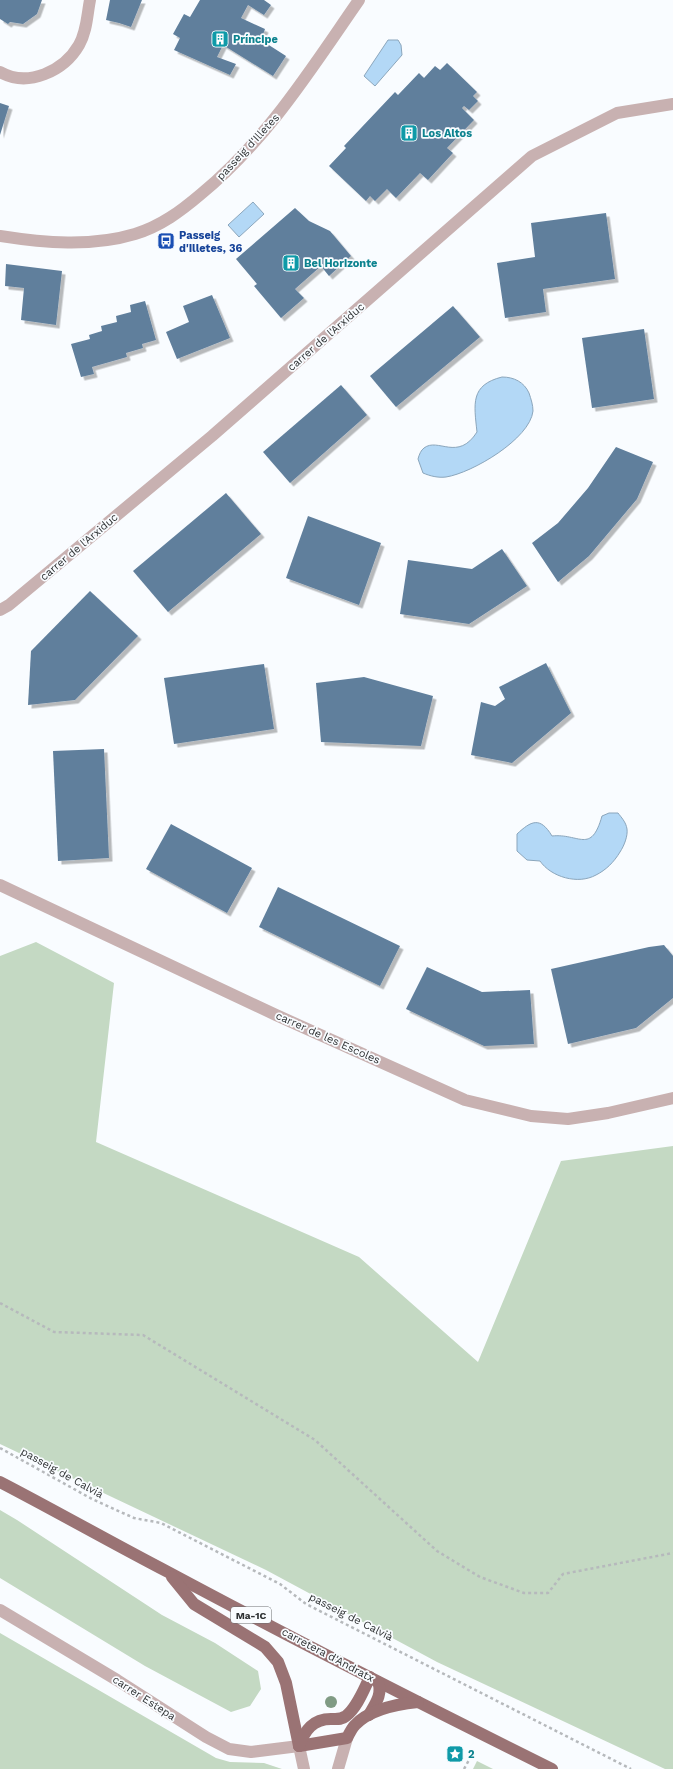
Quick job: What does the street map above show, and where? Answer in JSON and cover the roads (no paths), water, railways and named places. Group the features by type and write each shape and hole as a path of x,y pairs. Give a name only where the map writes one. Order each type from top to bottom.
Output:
{"main road":[{"name":"carretera d'Andratx","path":"0,1482 169,1573 418,1702 552,1769"},
{"path":"169,1573 194,1604 265,1646 278,1662 286,1683 298,1746"},
{"path":"298,1746 303,1735 311,1724 324,1719 340,1720 347,1716 374,1679 380,1687 380,1694 369,1715"},
{"path":"298,1746 347,1738 355,1725 369,1715 400,1704 418,1702"}],"street":[{"path":"0,72 6,76 21,79 36,78 48,74 58,67 79,45 85,30 90,0"},
{"name":"passeig d'Illetes","path":"0,236 68,243 104,240 134,234 160,225 174,216 226,174 259,138 285,106 359,0"},
{"name":"carrer de l'Arxiduc","path":"0,610 9,605 212,436 532,156 617,113 673,104"},
{"name":"carrer de les Escoles","path":"0,885 276,1015 465,1100 531,1116 568,1119 608,1113 673,1098"},
{"name":"carrer Estepa","path":"0,1610 117,1680 206,1737 229,1749 251,1752 298,1746"},
{"path":"338,1769 347,1738"},
{"path":"298,1746 304,1769"}],"water":[{"path":"388,40 398,40 401,45 402,55 375,86 364,76"},
{"path":"253,202 264,214 239,237 228,225"},
{"path":"502,377 511,378 518,381 527,389 529,393 533,411 529,422 522,433 498,453 470,469 446,477 423,473 418,459 424,448 430,445 449,447 463,446 470,441 477,432 475,404 479,391 484,385"},
{"path":"609,813 618,813 626,824 626,838 623,847 615,859 600,873 589,878 565,878 545,867 540,861 527,860 517,851 517,834 531,824 539,823 543,825 552,836 583,840 588,839 593,835 598,828 602,816"}],"place":[{"name":"Príncipe","path":"220,39"},
{"name":"Los Altos","path":"409,133"},
{"name":"Passeig d'Illetes, 36","path":"166,241"},
{"name":"Bel Horizonte","path":"291,263"},
{"name":"2","path":"455,1754"}]}
